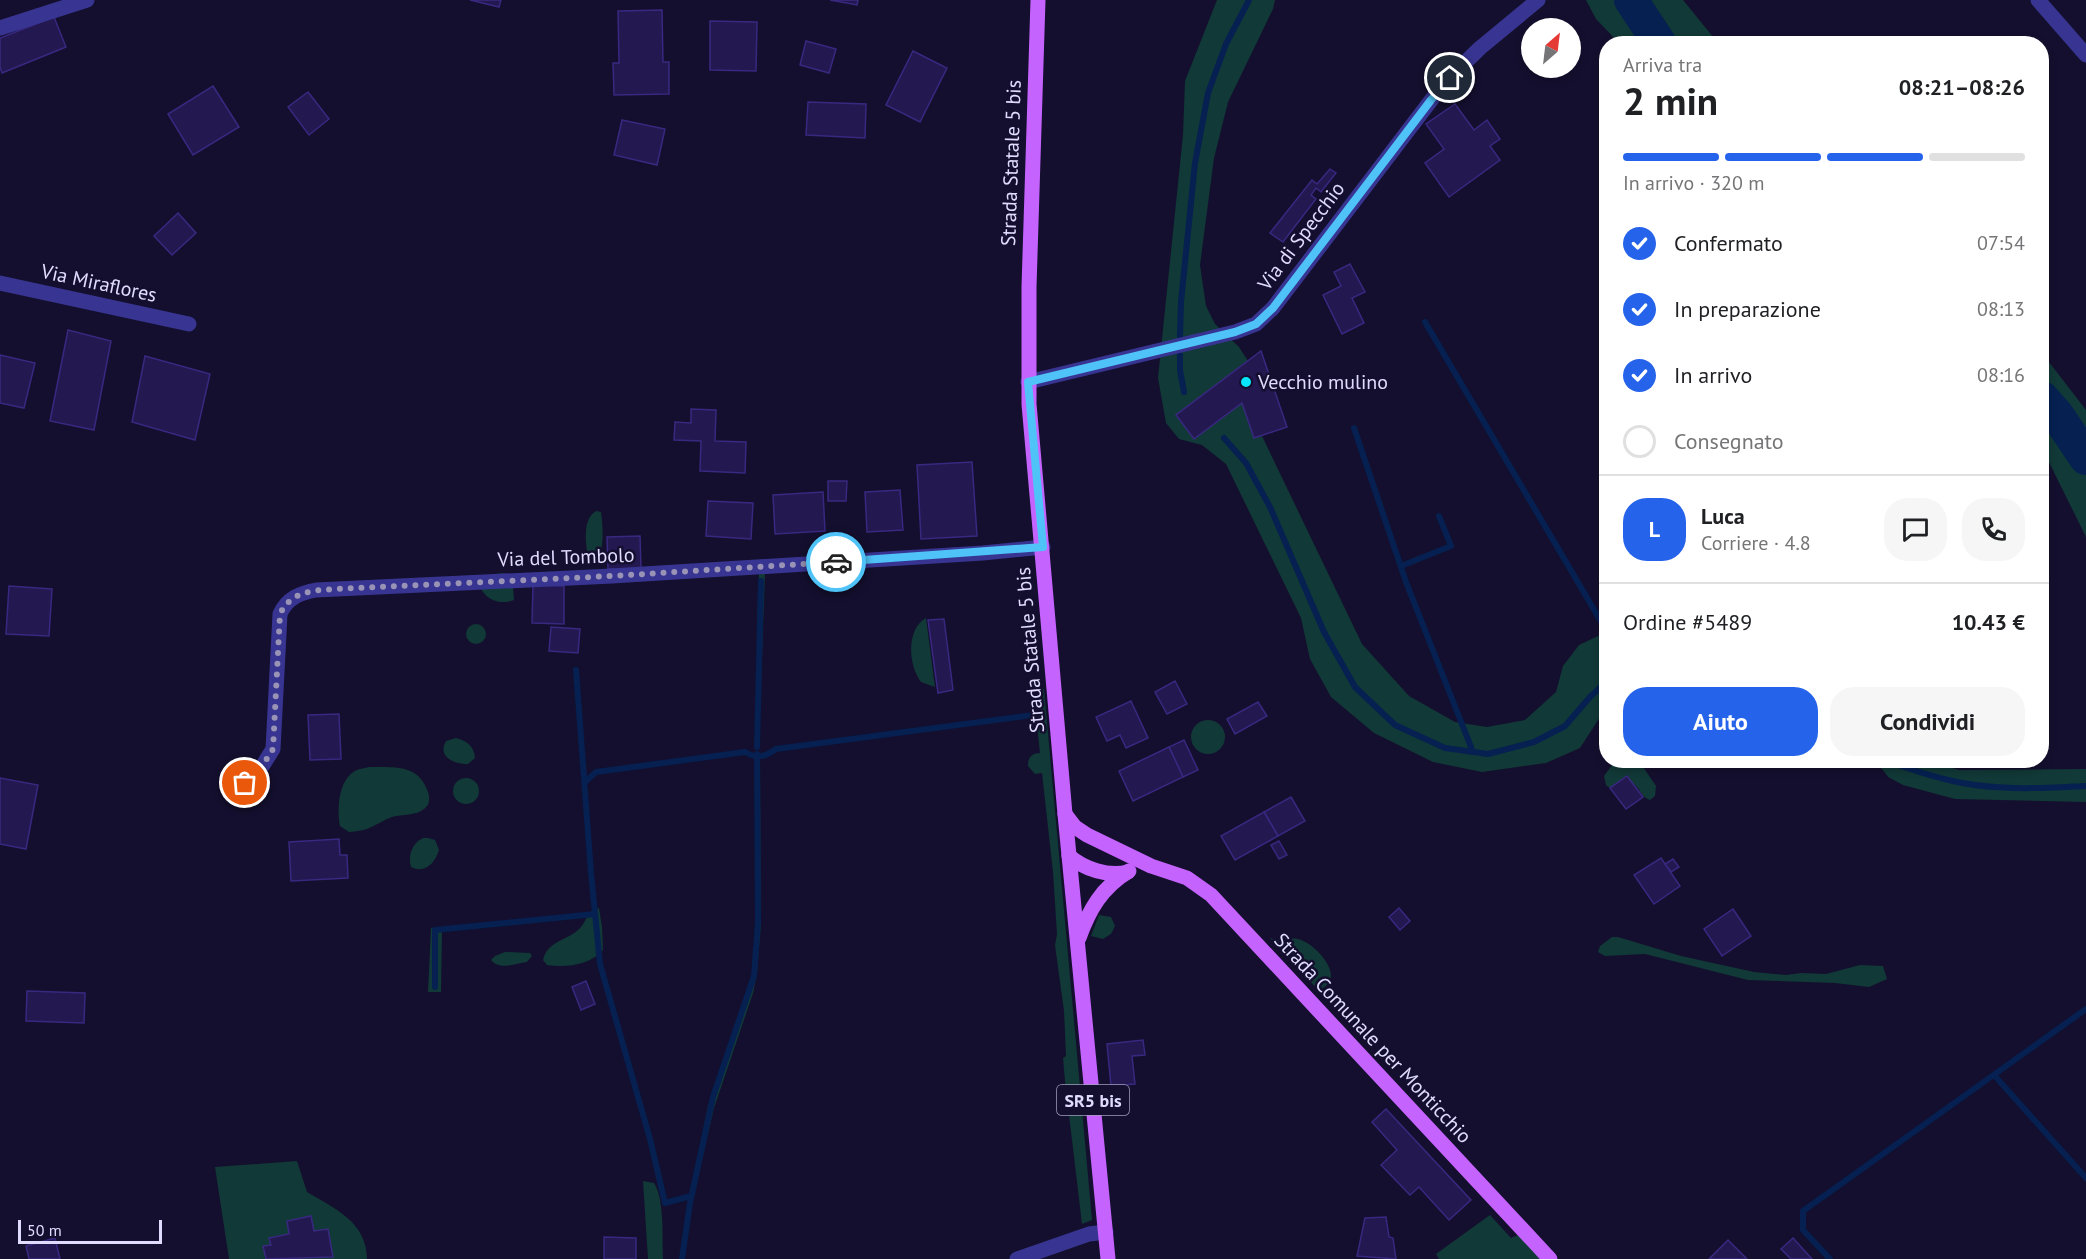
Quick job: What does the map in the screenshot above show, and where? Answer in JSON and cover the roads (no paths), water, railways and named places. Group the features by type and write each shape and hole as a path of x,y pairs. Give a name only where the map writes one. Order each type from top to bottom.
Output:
{"main road":[{"name":"Strada Statale 5 bis","path":"1038,0 1028,382 1065,814 1108,1259"},
{"name":"Strada Comunale per Monticchio","path":"1065,814 1079,830 1151,866 1187,878 1219,903 1550,1259"},
{"name":"Strada Comunale per Monticchio","path":"1069,856 1076,849 1087,846 1105,846 1118,850"},
{"path":"1069,856 1085,866 1117,874 1151,866"},
{"path":"1077,941 1089,912 1100,895 1129,871"}],"street":[{"path":"0,28 87,0"},
{"name":"Via di Specchio","path":"1028,382 1235,332 1260,322 1445,82 1480,48 1538,0"},
{"path":"2038,0 2086,55"},
{"name":"Via Miraflores","path":"0,283 189,324"},
{"name":"Via del Tombolo","path":"245,783 263,765 273,749 280,614 293,597 304,592 612,576 983,553 1043,547"},
{"path":"1017,1259 1089,1234 1106,1232"}],"waterway":[{"path":"1180,336 1181,302 1195,163 1208,93 1226,44 1249,0"},
{"path":"1631,0 1655,36"},
{"path":"1425,322 1599,618"},
{"path":"1180,355 1184,392"},
{"path":"2049,406 2086,458"},
{"path":"1354,428 1406,582 1473,752"},
{"path":"1224,438 1246,463 1270,507 1324,632 1355,687 1395,725 1445,748 1488,754 1534,742 1565,726 1599,689"},
{"path":"1401,566 1451,546 1439,516"},
{"path":"757,747 761,581"},
{"path":"576,670 600,964 650,1139 665,1203 691,1196"},
{"path":"585,782 596,772 745,752 753,756 761,756 776,749 1033,715"},
{"path":"682,1259 690,1203 713,1097 754,976 758,922 757,754"},
{"path":"1907,768 1952,781 1989,787 2086,786"},
{"path":"435,987 435,930 595,914"},
{"path":"1830,1259 1803,1230 1803,1211 2086,1009"},
{"path":"1994,1075 2086,1178"}],"place":[{"name":"Vecchio mulino","path":"1246,382"}]}
